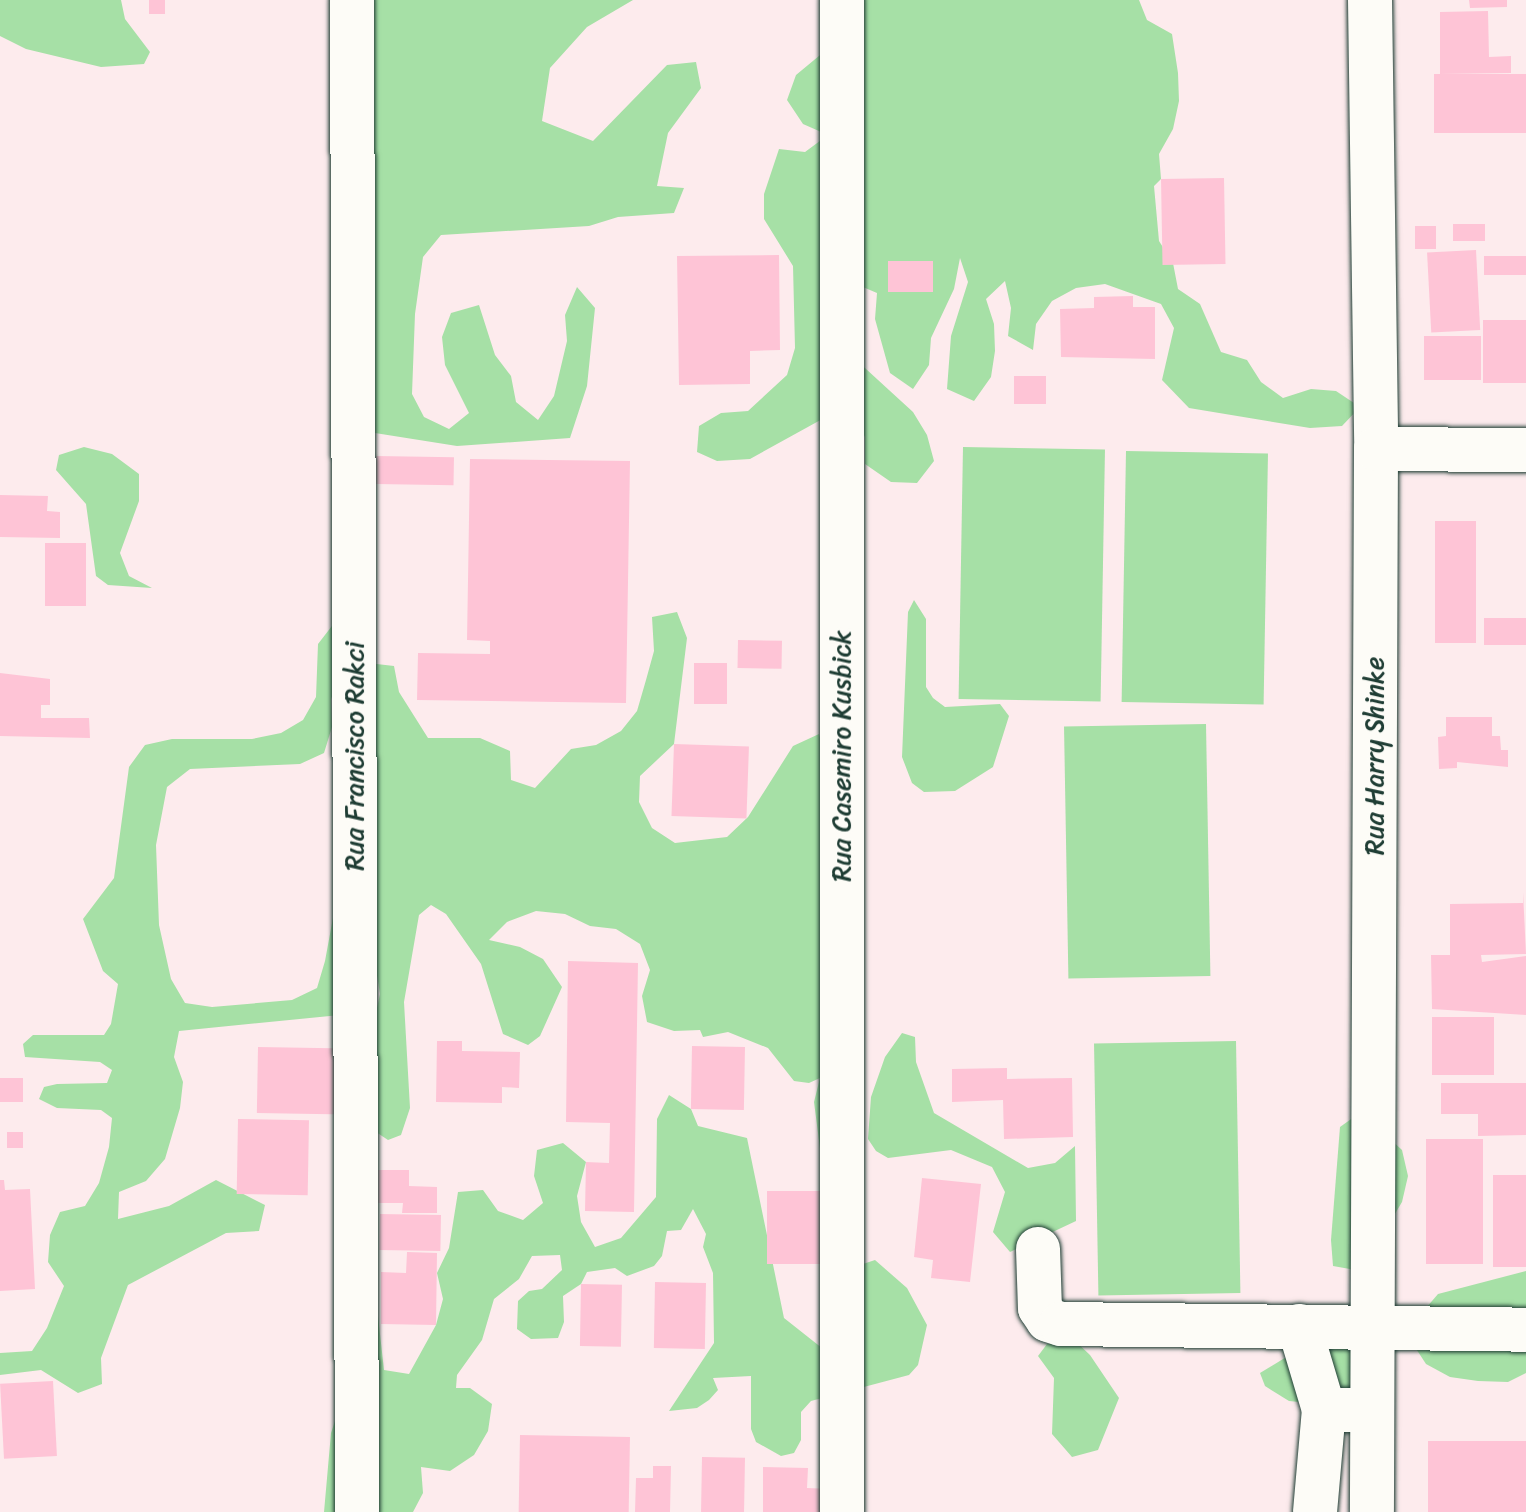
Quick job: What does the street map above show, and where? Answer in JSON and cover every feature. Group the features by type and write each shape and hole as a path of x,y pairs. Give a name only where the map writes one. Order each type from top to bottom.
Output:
{"street":[{"name":"Rua Francisco Rakci","path":"352,0 357,1512"},
{"name":"Rua Casemiro Kusbick","path":"842,0 842,1512"},
{"name":"Rua Harry Shinke","path":"1370,0 1376,449 1372,1512"},
{"path":"1376,449 1526,450"},
{"path":"1038,1249 1040,1308 1048,1320 1526,1330"},
{"path":"1299,1326 1324,1410 1315,1512"},
{"path":"1324,1410 1372,1410"}],"green space":[{"path":"0,0 121,0 125,19 150,52 144,64 101,67 26,49 0,36"},
{"path":"369,0 633,0 587,27 550,68 542,121 593,141 667,65 696,62 701,88 668,133 657,186 684,188 674,213 618,217 589,226 441,235 423,257 415,314 412,394 424,417 449,429 469,413 445,365 442,337 451,313 479,305 495,355 511,376 516,402 538,420 554,396 567,341 565,315 577,287 595,308 587,386 570,438 457,446 375,433"},
{"path":"836,0 1139,0 1147,20 1172,34 1178,73 1179,101 1173,129 1159,154 1161,179 1154,186 1159,241 1173,263 1178,289 1200,304 1221,352 1247,360 1261,382 1283,398 1311,389 1336,391 1360,407 1342,426 1310,428 1189,408 1162,380 1174,328 1161,304 1105,284 1076,288 1052,301 1036,324 1033,350 1008,336 1011,308 1005,281 986,299 994,324 995,351 991,377 974,401 947,389 951,336 968,282 960,258 954,289 931,338 929,365 913,389 890,373 875,319 877,293 851,282 854,358 913,412 927,435 934,461 917,483 891,482 865,464 865,437 851,410 826,417 750,459 717,461 697,452 699,426 721,413 748,411 787,375 795,348 793,266 764,219 764,194 779,149 805,152 828,135 803,124 787,100 796,75 837,41"},
{"path":"84,447 112,454 139,474 139,501 120,553 129,576 152,588 108,585 96,576 86,504 56,470 59,455"},
{"path":"963,447 1105,449 1101,701 959,699"},
{"path":"1126,451 1268,453 1264,704 1122,702"},
{"path":"914,600 926,619 926,687 933,698 945,707 1000,704 1009,716 993,767 955,791 924,792 912,783 902,757 908,612"},
{"path":"677,612 687,638 674,744 640,776 639,802 652,828 675,843 727,837 748,817 793,746 819,734 835,799 821,1156 814,1102 820,1078 809,1083 794,1081 768,1048 728,1032 703,1037 700,1030 674,1031 647,1022 642,996 650,970 640,944 616,929 590,926 565,914 536,911 507,922 489,940 520,947 543,959 562,987 540,1036 528,1045 503,1034 481,964 446,914 431,905 419,915 404,1002 410,1108 401,1135 388,1140 376,1132 373,1026 380,994 375,963 340,1015 179,1031 174,1057 183,1082 180,1108 165,1159 146,1181 119,1192 118,1219 169,1206 216,1180 265,1205 259,1231 226,1233 128,1285 101,1358 102,1384 78,1393 41,1370 0,1375 0,1353 32,1351 47,1328 64,1286 48,1262 50,1235 60,1212 85,1206 99,1183 109,1147 112,1118 101,1110 57,1108 39,1099 44,1087 107,1083 112,1070 100,1062 25,1057 23,1044 33,1035 104,1035 111,1024 118,984 103,971 83,919 114,878 129,767 145,745 172,739 252,739 281,733 303,720 316,697 318,644 335,622 342,674 331,699 332,727 324,753 300,764 190,769 167,787 156,845 159,925 171,979 185,1003 212,1007 292,1000 317,988 325,961 345,853 368,663 394,666 399,692 428,738 480,738 510,751 511,780 535,788 571,749 596,745 621,731 637,711 654,651 652,617"},
{"path":"1206,724 1210,976 1068,978 1064,726"},
{"path":"902,1033 915,1037 916,1062 934,1113 1028,1168 1055,1163 1075,1146 1076,1221 1010,1252 993,1232 1005,1192 992,1167 951,1150 888,1158 876,1151 868,1139 871,1097 885,1057"},
{"path":"1236,1041 1240,1293 1098,1295 1094,1043"},
{"path":"669,1095 691,1109 698,1126 747,1138 784,1318 827,1352 863,1264 875,1260 907,1288 927,1325 918,1365 909,1375 811,1401 801,1412 801,1440 794,1453 781,1456 756,1442 751,1429 751,1376 713,1378 718,1390 709,1400 697,1408 669,1411 714,1343 713,1273 703,1247 706,1234 693,1209 681,1230 667,1231 662,1256 654,1266 627,1276 615,1268 587,1272 581,1284 563,1296 564,1322 558,1338 531,1339 517,1329 518,1301 529,1291 542,1289 562,1270 560,1255 532,1256 519,1279 494,1299 482,1340 457,1375 456,1388 470,1388 492,1404 488,1431 474,1455 450,1471 421,1467 423,1493 413,1512 324,1512 331,1433 376,1298 384,1370 409,1374 436,1325 443,1299 437,1273 449,1248 458,1192 483,1190 498,1211 523,1220 543,1203 534,1176 537,1150 563,1143 586,1162 577,1196 581,1222 595,1247 621,1238 656,1197 657,1119"},
{"path":"1361,1112 1402,1150 1408,1176 1402,1202 1361,1271 1333,1266 1331,1240 1340,1127"},
{"path":"1526,1271 1526,1373 1508,1382 1478,1381 1450,1377 1426,1364 1411,1341 1420,1315 1438,1294"},
{"path":"1072,1338 1090,1355 1119,1398 1098,1450 1072,1457 1052,1434 1054,1378 1038,1356 1047,1344"},
{"path":"1356,1341 1370,1393 1319,1404 1289,1401 1265,1386 1260,1373 1306,1345"}],"building":[{"path":"149,0 165,0 165,14 149,14"},
{"path":"1469,0 1507,0 1507,7 1470,8"},
{"path":"1488,11 1489,57 1511,56 1511,73 1440,74 1440,12"},
{"path":"1434,74 1526,74 1526,133 1434,133"},
{"path":"1224,178 1226,264 1163,265 1161,179"},
{"path":"1453,224 1485,224 1485,241 1453,241"},
{"path":"1415,226 1436,226 1436,249 1415,249"},
{"path":"1476,250 1480,330 1431,332 1427,253"},
{"path":"779,255 780,350 750,351 750,384 679,385 677,256"},
{"path":"1484,256 1526,256 1526,275 1484,275"},
{"path":"888,261 933,261 933,292 888,292"},
{"path":"1133,296 1133,307 1155,307 1155,359 1061,357 1060,309 1094,308 1094,297"},
{"path":"1483,320 1526,320 1526,383 1483,383"},
{"path":"1424,336 1481,336 1481,380 1424,380"},
{"path":"1014,376 1046,376 1046,404 1014,404"},
{"path":"376,456 454,457 453,485 376,484"},
{"path":"470,459 630,461 626,703 417,700 418,653 490,654 490,641 467,640"},
{"path":"0,495 48,496 47,511 60,512 60,538 0,537"},
{"path":"1435,521 1476,521 1476,643 1435,643"},
{"path":"45,543 86,543 86,606 45,606"},
{"path":"1484,618 1526,618 1526,645 1484,645"},
{"path":"738,640 782,641 782,669 738,668"},
{"path":"694,663 727,663 727,704 694,704"},
{"path":"0,673 50,679 50,705 41,705 41,718 89,718 90,738 0,736"},
{"path":"1446,717 1492,717 1492,736 1500,736 1501,750 1508,750 1508,767 1457,762 1457,768 1439,769 1438,737 1446,736"},
{"path":"674,744 749,747 746,819 671,816"},
{"path":"1523,892 1526,954 1481,955 1482,962 1526,956 1526,1015 1432,1009 1431,955 1450,955 1450,904 1523,903"},
{"path":"568,961 638,963 634,1212 585,1211 586,1162 609,1163 610,1123 566,1122"},
{"path":"1432,1017 1494,1017 1494,1075 1432,1075"},
{"path":"437,1041 462,1041 462,1051 520,1052 519,1088 502,1087 502,1103 436,1102"},
{"path":"692,1046 745,1047 744,1110 691,1109"},
{"path":"258,1047 347,1049 346,1115 257,1113"},
{"path":"1007,1068 1007,1079 1072,1078 1073,1137 1004,1139 1003,1100 952,1102 952,1069"},
{"path":"0,1078 23,1078 23,1102 0,1102"},
{"path":"1441,1083 1526,1083 1526,1135 1478,1136 1478,1114 1441,1114"},
{"path":"238,1119 309,1120 308,1195 237,1194"},
{"path":"7,1132 23,1132 23,1148 7,1148"},
{"path":"1426,1139 1483,1139 1483,1264 1426,1264"},
{"path":"374,1170 409,1170 409,1186 437,1187 437,1213 402,1213 403,1203 373,1203"},
{"path":"1493,1175 1526,1175 1526,1267 1493,1267"},
{"path":"922,1178 981,1184 970,1282 931,1278 933,1260 914,1257"},
{"path":"0,1180 4,1180 5,1190 30,1189 35,1289 0,1291"},
{"path":"767,1191 822,1191 822,1264 767,1264"},
{"path":"380,1214 441,1215 440,1251 379,1250"},
{"path":"407,1252 437,1253 436,1325 381,1324 381,1272 406,1273"},
{"path":"655,1282 706,1283 705,1349 654,1348"},
{"path":"581,1284 622,1285 621,1347 580,1346"},
{"path":"53,1381 57,1456 4,1459 0,1384"},
{"path":"520,1435 630,1437 629,1512 519,1512"},
{"path":"1428,1441 1526,1441 1526,1512 1428,1512"},
{"path":"702,1457 745,1458 744,1512 701,1512"},
{"path":"653,1466 671,1466 670,1512 635,1512 636,1478 653,1478"},
{"path":"763,1467 808,1468 807,1488 831,1489 831,1512 763,1512"}]}
